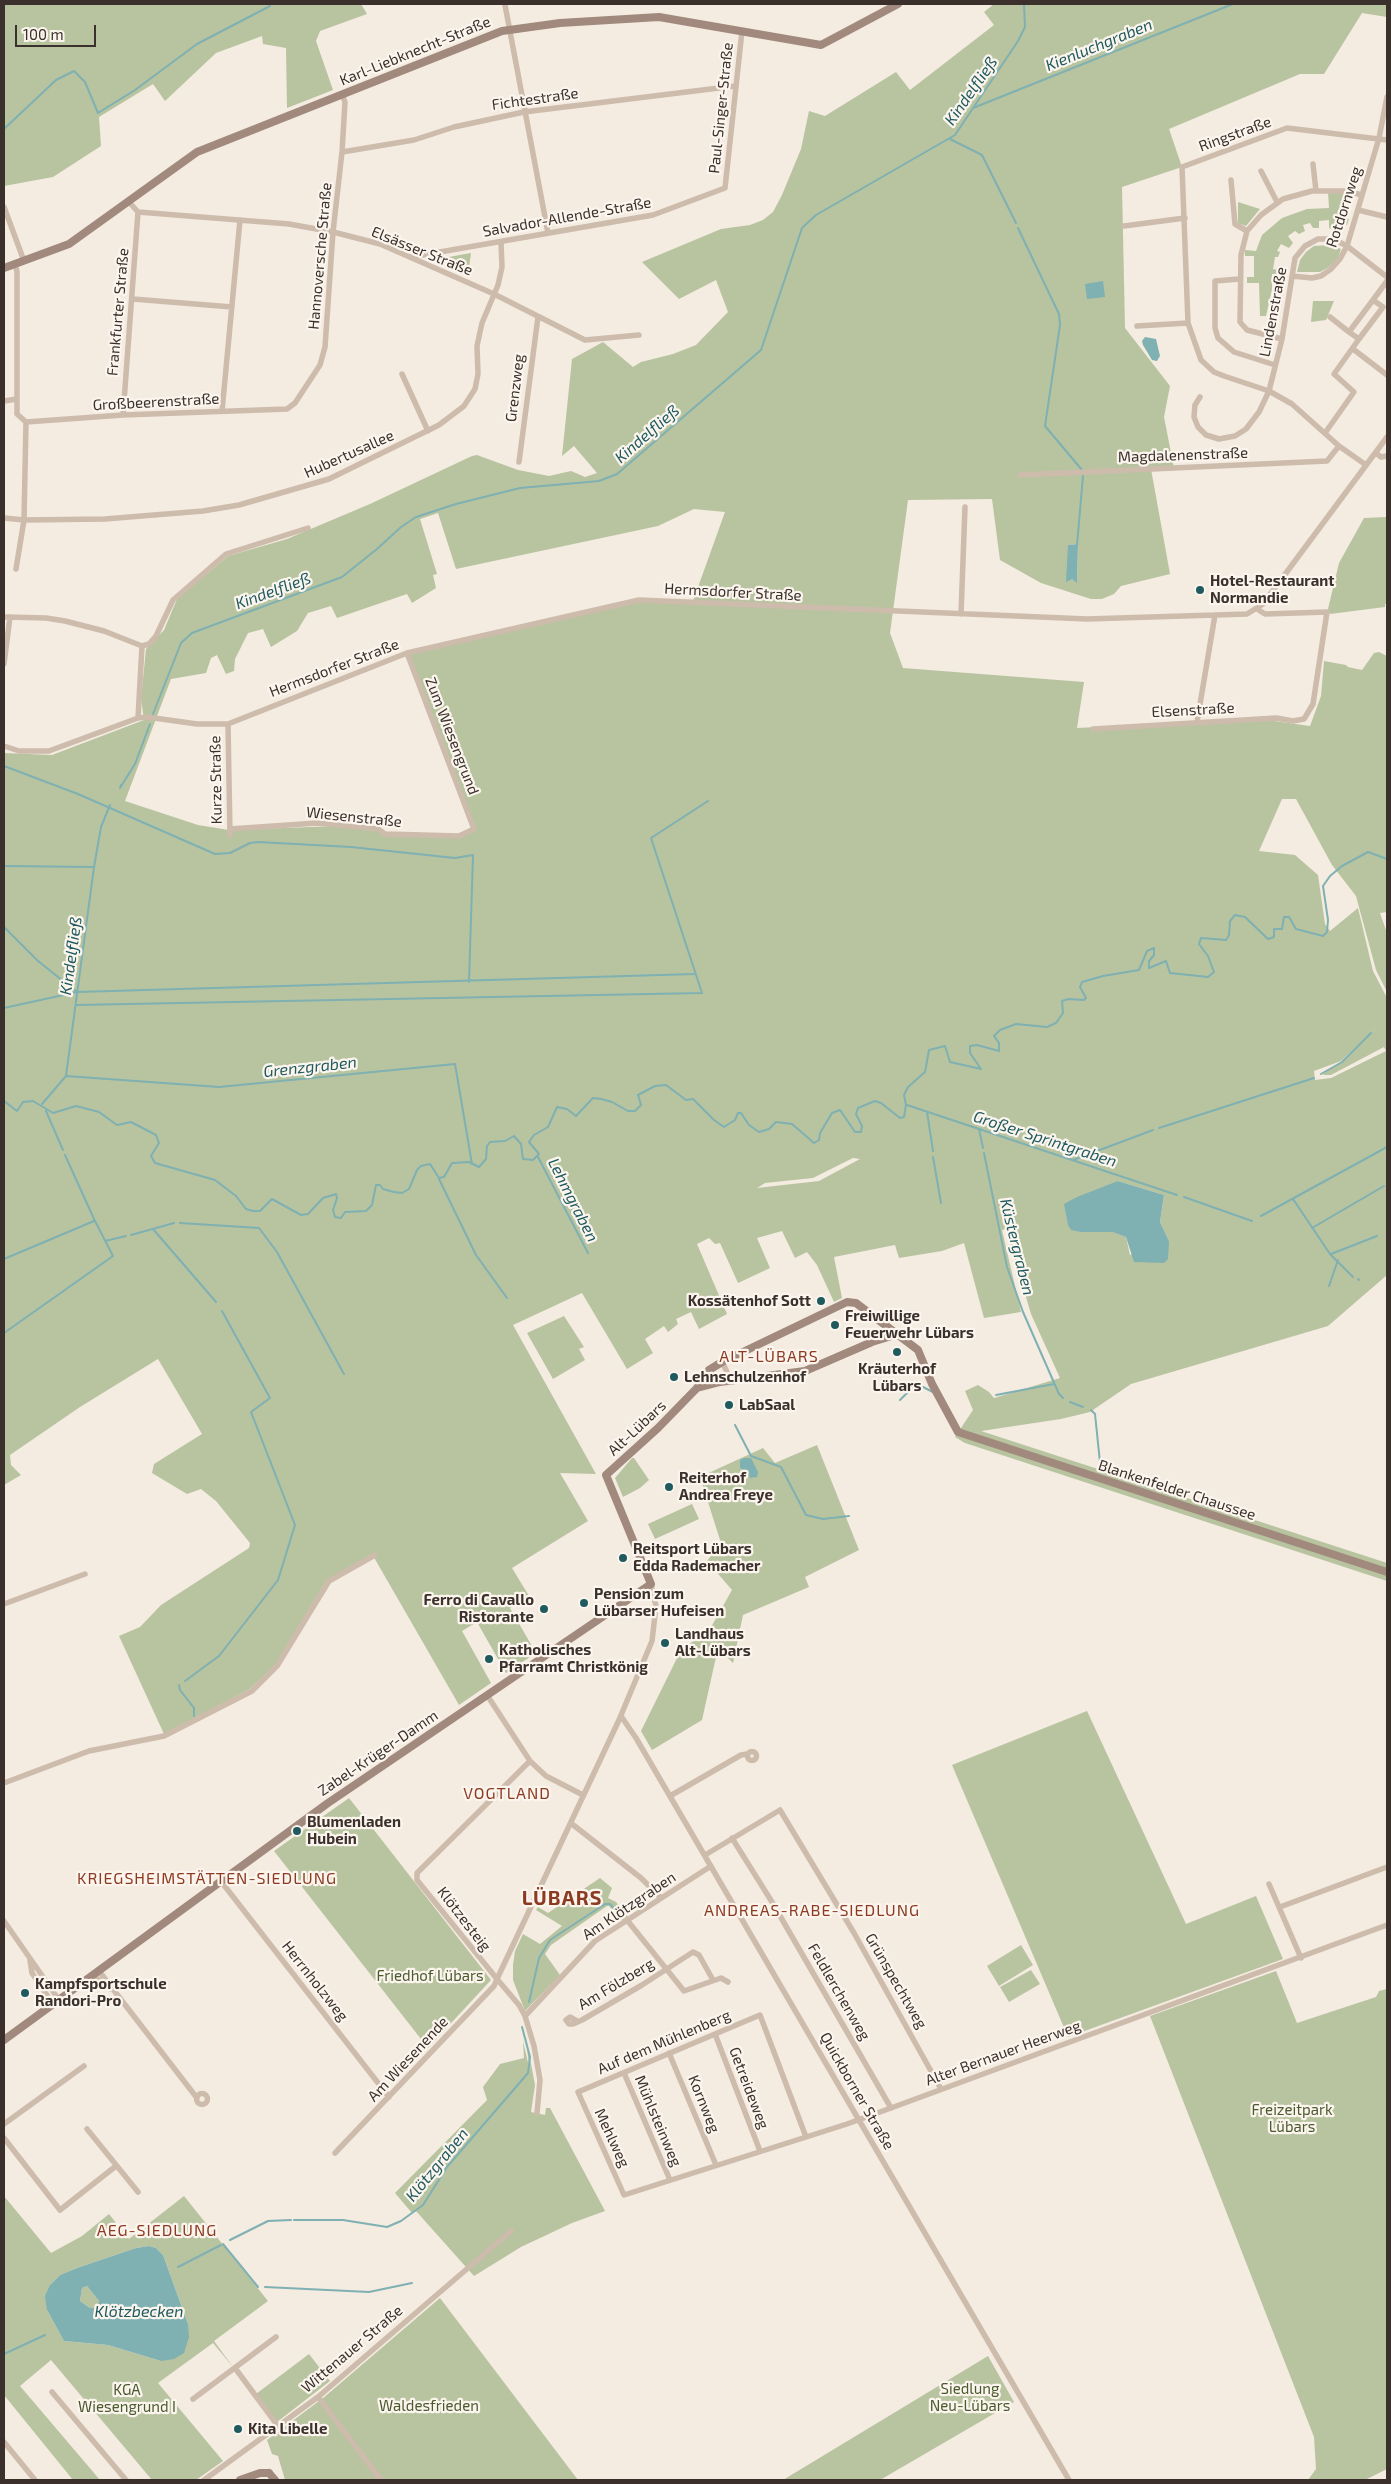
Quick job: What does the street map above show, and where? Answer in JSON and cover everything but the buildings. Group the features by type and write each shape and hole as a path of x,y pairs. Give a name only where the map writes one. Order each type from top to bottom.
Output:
{"street":[{"name":"Karl-Liebknecht-Straße","path":"4,268 69,244 197,152 510,29 659,17 821,45 898,4"},
{"path":"505,5 548,233"},
{"name":"Paul-Singer-Straße","path":"725,188 742,31"},
{"name":"Fichtestraße","path":"342,152 414,140 454,127 524,112 735,86"},
{"name":"Hannoversche Straße","path":"287,409 296,403 322,358 342,152 345,102 342,94"},
{"name":"Rotdornweg","path":"1292,276 1312,278 1325,274 1340,259 1347,246 1379,138 1387,98"},
{"name":"Ringstraße","path":"1185,218 1182,168 1287,128 1387,140"},
{"path":"1313,164 1316,191"},
{"path":"1261,171 1277,202"},
{"path":"1231,180 1235,224 1247,231"},
{"name":"Salvador-Allende-Straße","path":"410,258 653,215 725,188"},
{"path":"1282,339 1247,330 1240,322 1240,255 1247,231 1277,202 1303,193 1346,191 1362,195"},
{"path":"128,202 138,212"},
{"path":"4,207 24,261"},
{"path":"1358,210 1387,217"},
{"name":"Elsässer Straße","path":"138,212 289,224 333,232 380,244 494,294 585,340 639,335"},
{"name":"Frankfurter Straße","path":"123,415 138,212"},
{"path":"1124,226 1185,218 1188,323 1201,360 1214,372 1269,391 1292,404 1339,446 1366,465"},
{"path":"222,411 240,220"},
{"name":"Lindenstraße","path":"1200,397 1195,405 1194,417 1198,427 1206,435 1218,439 1235,436 1246,429 1259,412 1269,391 1282,339 1295,258 1305,246 1318,239 1333,240 1347,246 1387,277"},
{"name":"Hubertusallee","path":"4,518 24,520 105,519 203,511 239,505 329,479 428,431 457,413 475,389 478,374 478,340 482,323 494,294 502,267 501,242"},
{"path":"15,264 17,272 17,414 26,422 24,520 16,569"},
{"path":"1239,279 1215,281 1215,328 1218,338 1234,352 1275,365"},
{"path":"1349,332 1387,281"},
{"path":"133,299 232,307"},
{"path":"1325,433 1354,392 1334,374 1383,307 1373,300"},
{"name":"Grenzweg","path":"519,462 538,317"},
{"path":"1330,317 1359,339"},
{"path":"1137,326 1188,323"},
{"path":"1353,349 1387,375"},
{"path":"402,374 428,431"},
{"path":"4,400 17,399"},
{"name":"Großbeerenstraße","path":"26,422 123,415 287,409"},
{"path":"1256,609 1263,604 1387,437"},
{"name":"Magdalenenstraße","path":"1020,475 1327,461 1339,446"},
{"path":"1376,453 1381,457 1387,456"},
{"path":"961,614 965,507"},
{"path":"4,664 7,617 46,618 64,621 104,631 142,646 149,644 156,636 173,600 226,554 308,528"},
{"name":"Hermsdorfer Straße","path":"4,746 19,751 49,751 138,718 153,717 197,724 228,724 407,653 639,600 1087,619 1247,614 1256,609 1265,614 1327,612 1313,704 1304,719 1293,721"},
{"path":"1197,722 1215,615"},
{"path":"138,718 142,646"},
{"name":"Zum Wiesengrund","path":"407,653 474,829"},
{"name":"Elsenstraße","path":"1093,729 1276,718 1293,721"},
{"name":"Kurze Straße","path":"228,724 230,832"},
{"name":"Wiesenstraße","path":"230,832 317,823 378,829 385,834 459,836 474,829"},
{"name":"Alt-Lübars","path":"621,1716 652,1641 656,1606 651,1584 606,1475 658,1428 697,1388 710,1370 722,1362 847,1302 856,1303 918,1350 932,1384 958,1432"},
{"path":"697,1388 731,1380 805,1371 872,1342 898,1334"},
{"path":"722,1362 731,1380"},
{"name":"Blankenfelder Chaussee","path":"958,1432 1387,1572"},
{"path":"4,1783 89,1751 164,1736 252,1691 277,1666 329,1581 375,1555"},
{"path":"4,1604 85,1574"},
{"name":"Zabel-Krüger-Damm","path":"4,2040 220,1880 364,1778 651,1584"},
{"path":"487,1695 530,1761 546,1776 583,1795"},
{"path":"537,2113 540,2080 534,2046 525,2016 519,2005 497,1979 572,1824 583,1795 621,1716"},
{"name":"Quickborner Straße","path":"621,1716 705,1854 1069,2480"},
{"path":"670,1796 736,1758 747,1754"},
{"name":"Klötzesteig","path":"497,1979 417,1880 417,1872 530,1761"},
{"name":"Grünspechtweg","path":"732,1838 780,1810 862,1948 941,2089"},
{"path":"572,1824 641,1878 661,1898"},
{"path":"705,1854 732,1838"},
{"name":"Feldlerchenweg","path":"732,1838 772,1902 892,2108"},
{"name":"Am Klötzgraben","path":"525,2016 595,1941 711,1866"},
{"path":"1280,1907 1387,1868"},
{"name":"Herrnholzweg","path":"220,1880 389,2097"},
{"path":"1269,1884 1301,1958"},
{"name":"Am Fölzberg","path":"627,1920 647,1948 667,1968 684,1991 721,1978 728,1982"},
{"path":"4,1921 30,1959 32,1973 56,2002"},
{"name":"Alter Bernauer Heerweg","path":"624,2195 858,2120 1387,1926"},
{"name":"Am Fölzberg","path":"577,2021 619,1999 694,1952 713,1980"},
{"path":"96,1973 98,1981 112,1990 197,2098"},
{"name":"Am Wiesenende","path":"335,2153 494,1986 497,1979"},
{"name":"Auf dem Mühlenberg","path":"578,2092 760,2016 806,2137"},
{"name":"Getreideweg","path":"715,2034 760,2151"},
{"name":"Kornweg","path":"669,2053 716,2165"},
{"path":"4,2124 84,2066"},
{"name":"Mühlsteinweg","path":"624,2073 670,2180"},
{"name":"Mehlweg","path":"578,2092 624,2195"},
{"path":"87,2129 138,2192"},
{"path":"4,2138 60,2210 116,2166"},
{"name":"Wittenauer Straße","path":"204,2480 318,2397 510,2231"},
{"path":"193,2399 276,2337"},
{"path":"235,2368 278,2426"},
{"path":"52,2392 126,2480"},
{"path":"318,2397 381,2480"},
{"path":"4,2442 35,2480"},
{"path":"240,2480 260,2473 275,2480"}],"green space":[{"path":"4,4 361,4 367,14 320,31 316,41 333,90 287,108 286,48 263,44 262,36 216,53 165,101 153,84 99,117 101,146 53,177 4,186"},
{"path":"994,4 1387,4 1387,17 1362,13 1324,74 1300,74 1169,129 1182,167 1122,187 1125,328 1170,386 1164,417 1174,468 1151,469 1170,574 1121,586 1114,594 1102,599 1091,599 1041,583 1000,560 992,499 908,500 890,633 903,668 1084,682 1077,728 1260,719 1310,726 1321,696 1324,661 1362,670 1374,653 1379,652 1387,656 1387,912 1380,913 1387,933 1387,992 1376,970 1356,896 1332,865 1296,799 1282,799 1259,851 1295,855 1318,875 1325,924 1330,931 1358,908 1373,971 1387,998 1387,1275 1328,1326 1131,1384 1090,1412 1061,1419 981,1431 1387,1563 1387,1581 965,1443 955,1437 973,1410 965,1391 978,1385 989,1392 994,1398 1060,1378 1031,1314 1006,1229 1002,1230 1021,1312 984,1318 964,1243 942,1251 899,1258 895,1245 834,1257 842,1298 834,1302 817,1265 807,1252 795,1258 782,1231 757,1238 770,1268 738,1283 720,1243 715,1244 709,1238 697,1244 727,1314 699,1329 691,1312 676,1319 678,1324 668,1332 664,1326 645,1339 653,1353 627,1369 582,1293 513,1325 596,1474 560,1473 588,1521 512,1568 529,1596 510,1608 536,1653 506,1673 477,1622 462,1631 491,1683 459,1705 372,1554 326,1581 275,1665 250,1689 164,1734 119,1636 140,1627 161,1605 249,1548 250,1543 216,1501 201,1489 187,1494 152,1473 154,1464 202,1434 158,1359 80,1407 10,1455 11,1465 21,1475 4,1485 4,753 52,755 144,720 141,699 146,649 164,630 177,599 228,556 287,539 370,504 472,456 477,455 518,470 549,476 571,471 585,477 597,473 574,446 562,456 572,359 603,342 633,367 641,362 673,354 696,345 728,312 716,280 679,299 642,262 721,229 750,225 763,220 773,212 782,195 801,149 809,111 825,116 896,72 910,90 994,25 984,12","holes":["694,509 725,512 693,601 639,600 407,653 474,831 460,837 383,836 377,830 338,826 229,830 198,825 125,801 171,679 206,673 211,658 217,655 226,674 234,671 235,659 248,633 263,629 271,647 297,631 308,613 331,606 337,618 407,594 412,603 436,588 433,575 437,574 420,519 438,513 456,569 658,526","1078,544 1077,582 1072,579 1068,545","1376,1028 1342,1062 1326,1071 1323,1075 1331,1075 1384,1047 1386,1051 1331,1078 1315,1080 1314,1071 1341,1061","853,1158 860,1159 819,1181 757,1188 765,1183 813,1178","1118,1181 1164,1195 1160,1222 1169,1241 1130,1255 1126,1237 1113,1231 1081,1232"]},
{"path":"1328,192 1344,192 1338,216 1349,219 1347,225 1337,221 1334,230 1329,228 1329,220 1319,221 1319,228 1313,228 1310,223 1303,225 1305,231 1299,234 1295,231 1288,236 1293,243 1289,248 1281,244 1277,251 1280,252 1278,257 1275,257 1273,269 1278,270 1278,274 1272,274 1272,289 1266,316 1260,316 1259,283 1247,283 1247,277 1254,277 1254,256 1245,256 1245,250 1256,251 1262,235 1282,218 1307,209 1329,208"},
{"path":"1238,202 1260,209 1246,226 1238,223"},
{"path":"1330,245 1341,249 1338,258 1329,267 1320,272 1297,272 1300,260 1306,252 1314,246"},
{"path":"471,253 468,275 433,260 465,254"},
{"path":"1313,301 1334,301 1326,320 1311,322"},
{"path":"1387,517 1387,604 1385,604 1385,607 1330,614 1328,609 1339,563 1364,518"},
{"path":"564,1316 584,1347 579,1349 585,1360 553,1379 527,1333"},
{"path":"817,1445 859,1550 805,1577 809,1587 743,1615 733,1663 718,1648 702,1720 652,1750 641,1731 681,1650 710,1629 732,1590 707,1561 721,1543 700,1477 763,1448 775,1463"},
{"path":"634,1458 649,1480 640,1488 623,1497 615,1478"},
{"path":"692,1504 699,1519 655,1539 648,1524"},
{"path":"1087,1711 1186,1924 1256,1896 1283,1959 1068,2037 952,1765"},
{"name":"Friedhof Lübars","path":"349,1798 491,1980 428,2048 274,1851"},
{"path":"600,1878 612,1888 608,1898 616,1902 628,1917 623,1921 607,1906 551,1945 545,1954 560,1975 525,2011 513,1980 515,1951 523,1934 540,1944 562,1926 536,1910 538,1907 548,1913"},
{"path":"1021,1945 1033,1965 999,1986 987,1966"},
{"path":"1031,1970 1040,1984 1009,2002 1000,1987"},
{"name":"Freizeitpark Lübars","path":"1276,1971 1297,2023 1376,1997 1379,1991 1387,1989 1387,2469 1365,2480 1308,2480 1316,2469 1314,2437 1150,2016"},
{"path":"526,2037 535,2085 531,2112 545,2115 546,2108 550,2108 605,2211 572,2223 521,2247 474,2276 416,2211 412,2213 395,2193 487,2100 483,2087 500,2064 524,2058 523,2041 529,2067"},
{"name":"KGA Wiesengrund I","path":"4,2196 51,2253 82,2236 109,2214 129,2239 184,2196 268,2301 214,2341 233,2367 213,2343 158,2383 223,2461 196,2480 152,2480 51,2360 20,2386 100,2480 73,2480 4,2395","holes":["149,2246 156,2248 163,2255 188,2324 161,2361 108,2345 64,2341 47,2310 50,2285 60,2275 77,2268 136,2248"]},
{"path":"87,2286 99,2301 96,2308 90,2308 80,2301 82,2288"},
{"name":"Waldesfrieden","path":"440,2298 578,2480 383,2480 322,2399"},
{"path":"309,2354 330,2381 277,2422 256,2394"},
{"name":"Siedlung Neu-Lübars","path":"988,2356 1014,2402 880,2480 783,2480"},
{"path":"319,2401 379,2480 285,2480 278,2456 272,2454 267,2440"}],"water":[{"path":"1103,281 1105,297 1087,299 1085,284"},
{"path":"1145,337 1156,339 1160,356 1157,361 1152,360 1143,345 1142,341"},
{"path":"1078,544 1077,583 1072,579 1066,582 1068,545"},
{"path":"1118,1181 1164,1195 1160,1222 1169,1241 1168,1259 1164,1263 1134,1262 1126,1237 1113,1232 1081,1232 1071,1230 1068,1225 1064,1204"},
{"path":"751,1458 758,1472 757,1477 750,1478 748,1471 740,1468 740,1460"},
{"name":"Klötzbecken","path":"149,2246 156,2248 163,2255 188,2324 189,2337 184,2353 174,2359 161,2361 108,2345 64,2341 47,2310 45,2296 50,2285 60,2275 136,2248","holes":["87,2286 99,2301 96,2308 90,2308 80,2301 82,2288"]}],"waterway":[{"path":"4,129 56,80 74,71 85,82 98,113 135,90 197,44 270,6 269,4"},
{"name":"Kindelfließ","path":"153,714 181,643 192,633 342,577 401,527 416,517 456,504 520,488 599,481 617,474 761,350 802,228 816,215 955,135 1018,41 1025,27 1024,4"},
{"name":"Kienluchgraben","path":"973,108 1233,4"},
{"path":"950,139 982,155 1016,223"},
{"path":"1018,228 1059,314 1060,325 1045,426 1082,470"},
{"path":"1077,545 1083,476"},
{"name":"Kindelfließ","path":"121,785 120,788 135,764 150,724"},
{"path":"4,766 78,794 215,854 230,853 250,843 258,842 351,847 455,858 473,855 469,982"},
{"path":"76,1005 702,993 651,838 708,801"},
{"name":"Kindelfließ","path":"42,1104 66,1076 94,867 101,827 110,805"},
{"path":"4,1101 17,1111 23,1102 33,1101 53,1113 76,1106 99,1112 117,1125 131,1122 156,1135 159,1143 151,1156 155,1163 215,1180 236,1196 246,1209 260,1211 272,1199 301,1215 308,1214 323,1198 336,1194 337,1198 333,1210 335,1217 341,1218 345,1212 366,1211 372,1205 376,1185 380,1185 383,1189 402,1193 409,1189 417,1170 421,1166 430,1164 439,1178 444,1177 452,1163 469,1162 479,1167 486,1159 487,1146 490,1142 505,1141 514,1136 521,1144 523,1159 533,1160 539,1154 529,1142 534,1135 548,1127 557,1107 567,1109 576,1116 593,1098 612,1102 628,1111 635,1111 641,1105 638,1095 655,1086 666,1085 686,1100 693,1099 714,1120 724,1127 735,1120 738,1113 741,1113 749,1125 759,1132 769,1129 776,1122 792,1124 814,1143 819,1140 820,1133 832,1113 840,1110 855,1132 861,1132 862,1126 856,1114 858,1108 875,1101 881,1103 900,1118 904,1117 906,1105 904,1095 908,1087 925,1072 929,1050 945,1046 950,1062 981,1069 970,1053 970,1046 977,1045 999,1051 999,1043 994,1036 1000,1030 1016,1024 1047,1027 1056,1023 1063,1013 1062,1001 1068,999 1084,1000 1086,998 1080,987 1082,982 1103,976 1139,970 1147,951 1154,948 1154,955 1149,961 1149,968 1166,961 1170,973 1208,977 1214,972 1208,956 1199,944 1201,938 1226,940 1229,935 1230,921 1235,915 1245,917 1268,939 1274,937 1274,929 1282,929 1284,917 1289,917 1296,929 1323,936 1327,932 1328,920 1323,886 1330,876 1342,866 1368,852 1387,859"},
{"path":"4,866 94,867"},
{"path":"4,927 38,961 77,992"},
{"path":"4,1008 77,992 695,974"},
{"path":"1321,1074 1342,1062 1371,1033"},
{"name":"Grenzgraben","path":"66,1076 219,1087 455,1064 472,1164"},
{"path":"1159,1128 1314,1078"},
{"name":"Großer Sprintgraben","path":"907,1105 1177,1195"},
{"path":"46,1111 63,1150"},
{"path":"927,1112 933,1151"},
{"name":"Küstergraben","path":"979,1129 983,1148"},
{"path":"1073,1160 1153,1130"},
{"name":"Großer Sprintgraben","path":"1261,1216 1387,1147"},
{"name":"Küstergraben","path":"984,1153 1007,1267 1023,1312 1059,1394 1063,1398"},
{"path":"4,1333 113,1256 65,1155"},
{"name":"Lehmgraben","path":"538,1157 588,1253"},
{"path":"933,1157 941,1203"},
{"path":"439,1179 476,1255 507,1298"},
{"path":"1312,1228 1384,1186"},
{"name":"Großer Sprintgraben","path":"1184,1197 1252,1221"},
{"path":"1293,1199 1330,1254 1353,1277"},
{"path":"4,1259 94,1221"},
{"path":"131,1235 174,1223"},
{"path":"180,1223 259,1228 277,1252 344,1374"},
{"path":"153,1229 216,1302"},
{"path":"105,1241 126,1236"},
{"path":"1331,1254 1377,1236"},
{"path":"1329,1286 1338,1260"},
{"path":"185,1681 219,1656 278,1580 295,1525 251,1412 270,1398 222,1311"},
{"path":"996,1395 1054,1384"},
{"path":"900,1400 913,1387 923,1387 933,1392"},
{"name":"Küstergraben","path":"1070,1402 1083,1407"},
{"name":"Küstergraben","path":"1091,1410 1095,1414 1101,1472"},
{"name":"Lehmgraben","path":"735,1425 751,1456 781,1467 806,1515 823,1519 849,1516"},
{"path":"179,1685 180,1690 194,1708 194,1716"},
{"name":"Klötzgraben","path":"529,2002 539,1958 550,1940 605,1904 610,1904 623,1918"},
{"name":"Klötzgraben","path":"294,2220 343,2220 387,2227 401,2221 423,2205 447,2167 528,2073 530,2057 522,2027"},
{"name":"Klötzgraben","path":"230,2240 268,2221 291,2220"},
{"name":"Klötzgraben","path":"223,2244 258,2287"},
{"name":"Klötzgraben","path":"178,2267 221,2245"},
{"name":"Klötzgraben","path":"265,2287 369,2292 412,2283"},
{"name":"Klötzgraben","path":"4,2354 45,2335"}],"place":[{"name":"Hotel-Restaurant Normandie","path":"1200,590"},
{"name":"Kossätenhof Sott","path":"821,1301"},
{"name":"Freiwillige Feuerwehr Lübars","path":"835,1325"},
{"name":"Kräuterhof Lübars","path":"897,1352"},
{"name":"Lehnschulzenhof","path":"674,1377"},
{"name":"LabSaal","path":"729,1405"},
{"name":"Reiterhof Andrea Freye","path":"669,1487"},
{"name":"Reitsport Lübars Edda Rademacher","path":"623,1558"},
{"name":"Pension zum Lübarser Hufeisen","path":"584,1603"},
{"name":"Ferro di Cavallo Ristorante","path":"544,1609"},
{"name":"Landhaus Alt-Lübars","path":"665,1643"},
{"name":"Katholisches Pfarramt Christkönig","path":"489,1659"},
{"name":"Blumenladen Hubein","path":"297,1831"},
{"name":"Kampfsportschule Randori-Pro","path":"25,1993"},
{"name":"Kita Libelle","path":"238,2429"}],"district":[{"name":"ALT-LÜBARS","path":"769,1357"},
{"name":"VOGTLAND","path":"507,1794"},
{"name":"KRIEGSHEIMSTÄTTEN-SIEDLUNG","path":"207,1879"},
{"name":"LÜBARS","path":"562,1898"},
{"name":"ANDREAS-RABE-SIEDLUNG","path":"812,1911"},
{"name":"AEG-SIEDLUNG","path":"157,2231"}]}
